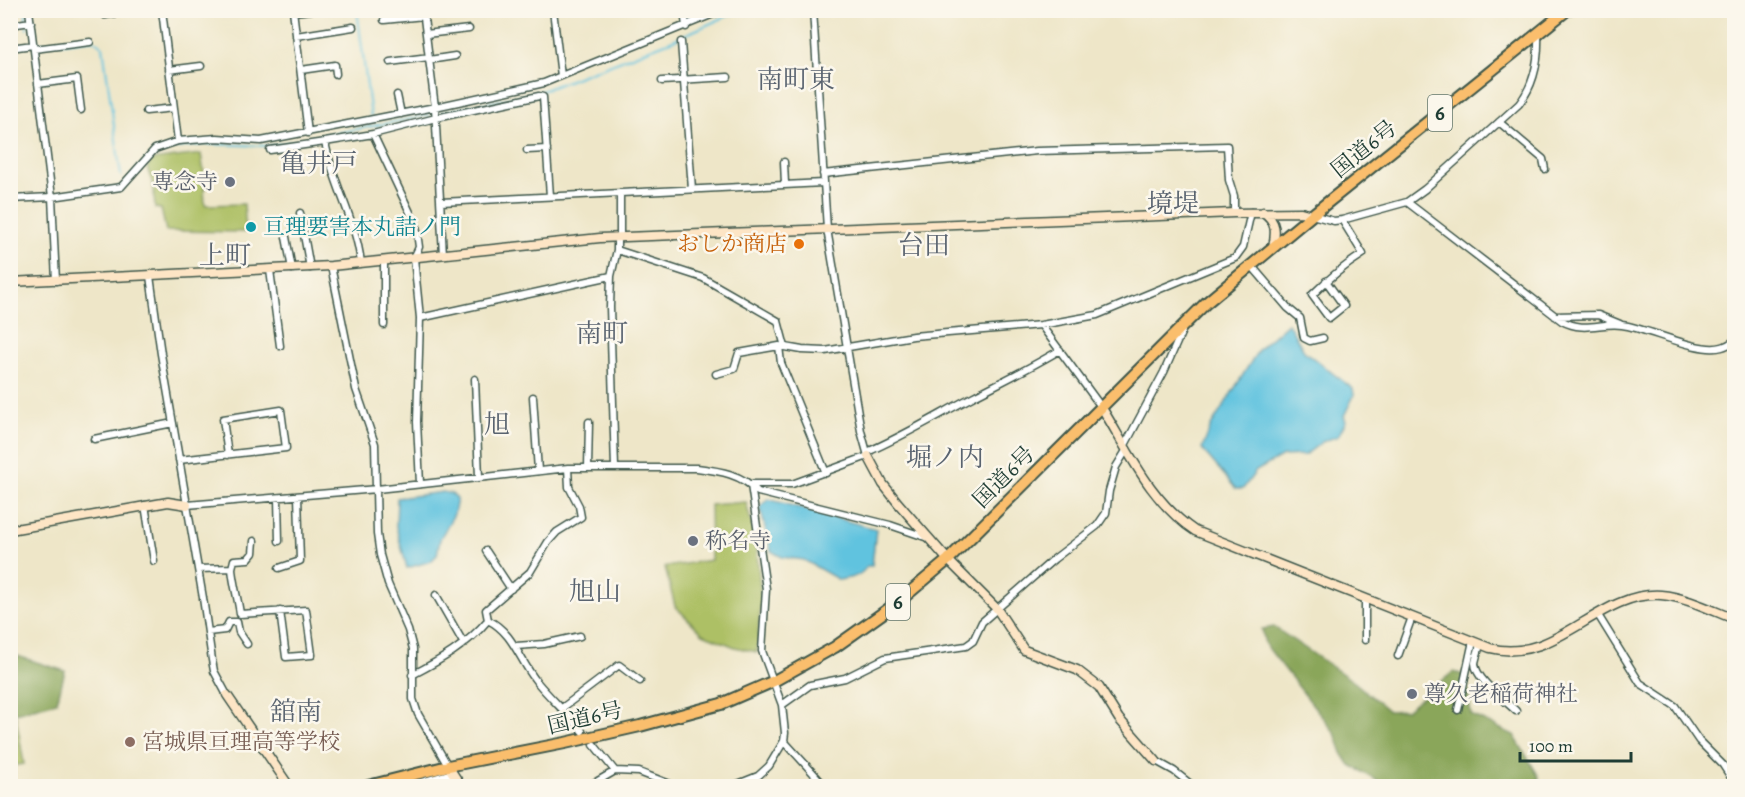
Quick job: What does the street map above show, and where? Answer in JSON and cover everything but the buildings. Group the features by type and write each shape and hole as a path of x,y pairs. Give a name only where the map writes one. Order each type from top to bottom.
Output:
{"highway":[{"name":"国道6号","path":"368,786 640,726 721,704 774,681 836,647 897,603 948,560 1206,303 1567,10"}],"street":[{"path":"29,10 51,196 56,281"},
{"path":"105,15 137,10"},
{"path":"162,10 178,141"},
{"path":"308,133 293,11 311,10"},
{"path":"553,10 561,76"},
{"path":"684,10 686,27"},
{"path":"10,200 121,187 154,149 178,141 217,138 261,141 522,88 561,76 723,10"},
{"path":"813,10 827,229 861,431 867,454 883,484 948,560 997,609 1024,650 1077,670 1099,687 1119,718 1156,761 1193,786"},
{"path":"384,20 424,13 436,118 443,255"},
{"path":"10,25 31,22"},
{"path":"296,36 353,27"},
{"path":"426,34 469,29"},
{"path":"10,282 310,268 619,237 1251,212 1301,212 1334,221 1342,220 1407,202 1425,189 1499,122 1528,91 1537,60 1538,34"},
{"path":"10,48 90,42"},
{"path":"681,42 692,189"},
{"path":"390,62 455,56"},
{"path":"301,70 335,65 336,74"},
{"path":"169,70 201,66"},
{"path":"662,81 728,77"},
{"path":"38,84 77,79 81,110"},
{"path":"397,95 401,114"},
{"path":"270,150 373,134 539,96 543,97 550,196"},
{"path":"146,111 174,108"},
{"path":"1499,122 1543,159 1545,169"},
{"path":"373,134 416,225 419,247 414,258 420,318 417,422 420,484"},
{"path":"325,142 333,175 350,216 361,263"},
{"path":"823,174 1037,152 1227,146 1234,213"},
{"path":"527,150 547,149"},
{"path":"784,162 785,184"},
{"path":"441,202 823,183"},
{"path":"615,468 611,276 619,237 620,193"},
{"path":"1407,202 1571,326 1587,328 1621,324"},
{"path":"716,374 734,369 740,353 782,346 825,351 912,336 1041,325 1097,315 1235,258 1243,247 1251,212"},
{"path":"1263,212 1274,223 1276,233 1273,247"},
{"path":"300,213 310,268"},
{"path":"1326,281 1344,306 1329,318 1312,295 1326,281 1340,269 1363,254 1342,220"},
{"path":"286,237 292,269"},
{"path":"617,250 703,278 778,321 782,346 781,363 826,473"},
{"path":"384,261 384,325"},
{"path":"331,266 356,389 375,444 377,534 380,555 388,584 408,630 413,649 413,699 417,714 461,786"},
{"path":"1251,266 1288,308 1300,318 1305,338 1310,340 1323,338"},
{"path":"270,270 280,346"},
{"path":"150,276 214,671 227,695 289,786"},
{"path":"420,318 611,276"},
{"path":"1555,316 1598,315 1621,324 1706,348 1722,347 1734,341"},
{"path":"1041,325 1102,408 1156,496 1180,522 1195,531 1502,651 1536,647 1626,599 1660,595 1696,603 1734,617"},
{"path":"782,705 810,685 845,678 885,658 966,646 973,640 982,622 1054,559 1097,526 1106,513 1108,491 1116,467 1164,372 1184,325"},
{"path":"751,484 792,484 826,473 900,438 1060,350"},
{"path":"475,378 480,477"},
{"path":"533,397 538,471"},
{"path":"179,460 228,455 286,448 281,410 223,419 228,455"},
{"path":"588,468 589,422"},
{"path":"94,439 173,423"},
{"path":"10,530 168,502 187,505 278,498 568,468 697,468 718,470 734,475 751,484 758,492 890,525 931,539"},
{"path":"488,620 486,610 530,572 553,537 568,524 581,517 579,506 569,487 568,468"},
{"path":"733,786 758,776 769,766 784,741 782,705 762,651 766,589 751,484"},
{"path":"279,568 300,561 298,496"},
{"path":"278,498 279,541"},
{"path":"145,505 154,561"},
{"path":"254,541 253,553 248,559 234,560 232,568 240,614 280,611 306,610 312,655 286,657 280,611"},
{"path":"486,551 512,589"},
{"path":"198,569 232,568"},
{"path":"436,595 464,644"},
{"path":"1365,599 1365,640"},
{"path":"1598,615 1640,683 1675,706 1699,741 1723,765 1734,782"},
{"path":"1398,656 1412,617"},
{"path":"412,675 449,656 488,620"},
{"path":"488,620 499,626 516,646 537,682 582,731"},
{"path":"208,632 225,630 229,622 237,622 246,644"},
{"path":"516,646 544,644 580,636"},
{"path":"1458,710 1477,642"},
{"path":"1477,642 1475,662 1482,679 1516,711"},
{"path":"562,708 619,665 640,681"},
{"path":"1734,712 1732,721 1734,722"},
{"path":"784,741 825,786"},
{"path":"594,745 615,771"},
{"path":"408,786 450,769"},
{"path":"589,786 615,771 639,772 675,786"}],"green space":[{"path":"201,154 206,187 204,188 205,205 244,204 246,232 166,231 161,209 155,208 153,184 147,168 151,160"},
{"path":"746,502 756,540 761,600 757,652 735,647 703,634 675,606 665,567 711,560 710,505"},
{"path":"1274,627 1353,681 1389,711 1406,710 1453,672 1466,675 1471,715 1514,735 1539,777 1537,786 1386,786 1349,764 1342,753 1335,733 1265,644 1262,629"},
{"path":"10,644 14,655 65,671 57,702 11,714"},
{"path":"16,717 24,764 11,766 11,718"}],"water":[{"path":"1288,323 1304,351 1353,389 1354,395 1344,416 1346,421 1338,436 1322,442 1305,455 1283,456 1256,471 1243,489 1236,489 1202,449 1211,426 1259,349"},
{"path":"443,492 452,494 457,499 454,514 440,539 437,555 431,561 407,568 396,527 397,498"},
{"path":"768,499 876,529 872,566 867,566 862,573 855,576 839,580 804,560 782,557 771,551 760,507"}],"waterway":[{"path":"26,10 26,19"},
{"path":"357,10 371,116"},
{"path":"442,112 539,92 673,40 741,10"},
{"path":"61,43 93,39 103,47 121,176"},
{"path":"38,43 47,44"},
{"path":"174,148 209,144 269,146 430,115"}],"place":[{"name":"専念寺","path":"230,182"},
{"name":"亘理要害本丸詰ノ門","path":"251,227"},
{"name":"おしか商店","path":"799,244"},
{"name":"称名寺","path":"693,541"},
{"name":"尊久老稲荷神社","path":"1412,694"},
{"name":"宮城県亘理高等学校","path":"130,742"}],"district":[{"name":"南町東","path":"796,79"},
{"name":"亀井戸","path":"319,163"},
{"name":"境堤","path":"1173,203"},
{"name":"台田","path":"924,245"},
{"name":"上町","path":"225,255"},
{"name":"南町","path":"602,333"},
{"name":"旭","path":"497,424"},
{"name":"堀ノ内","path":"945,457"},
{"name":"旭山","path":"595,591"},
{"name":"舘南","path":"296,711"}]}
